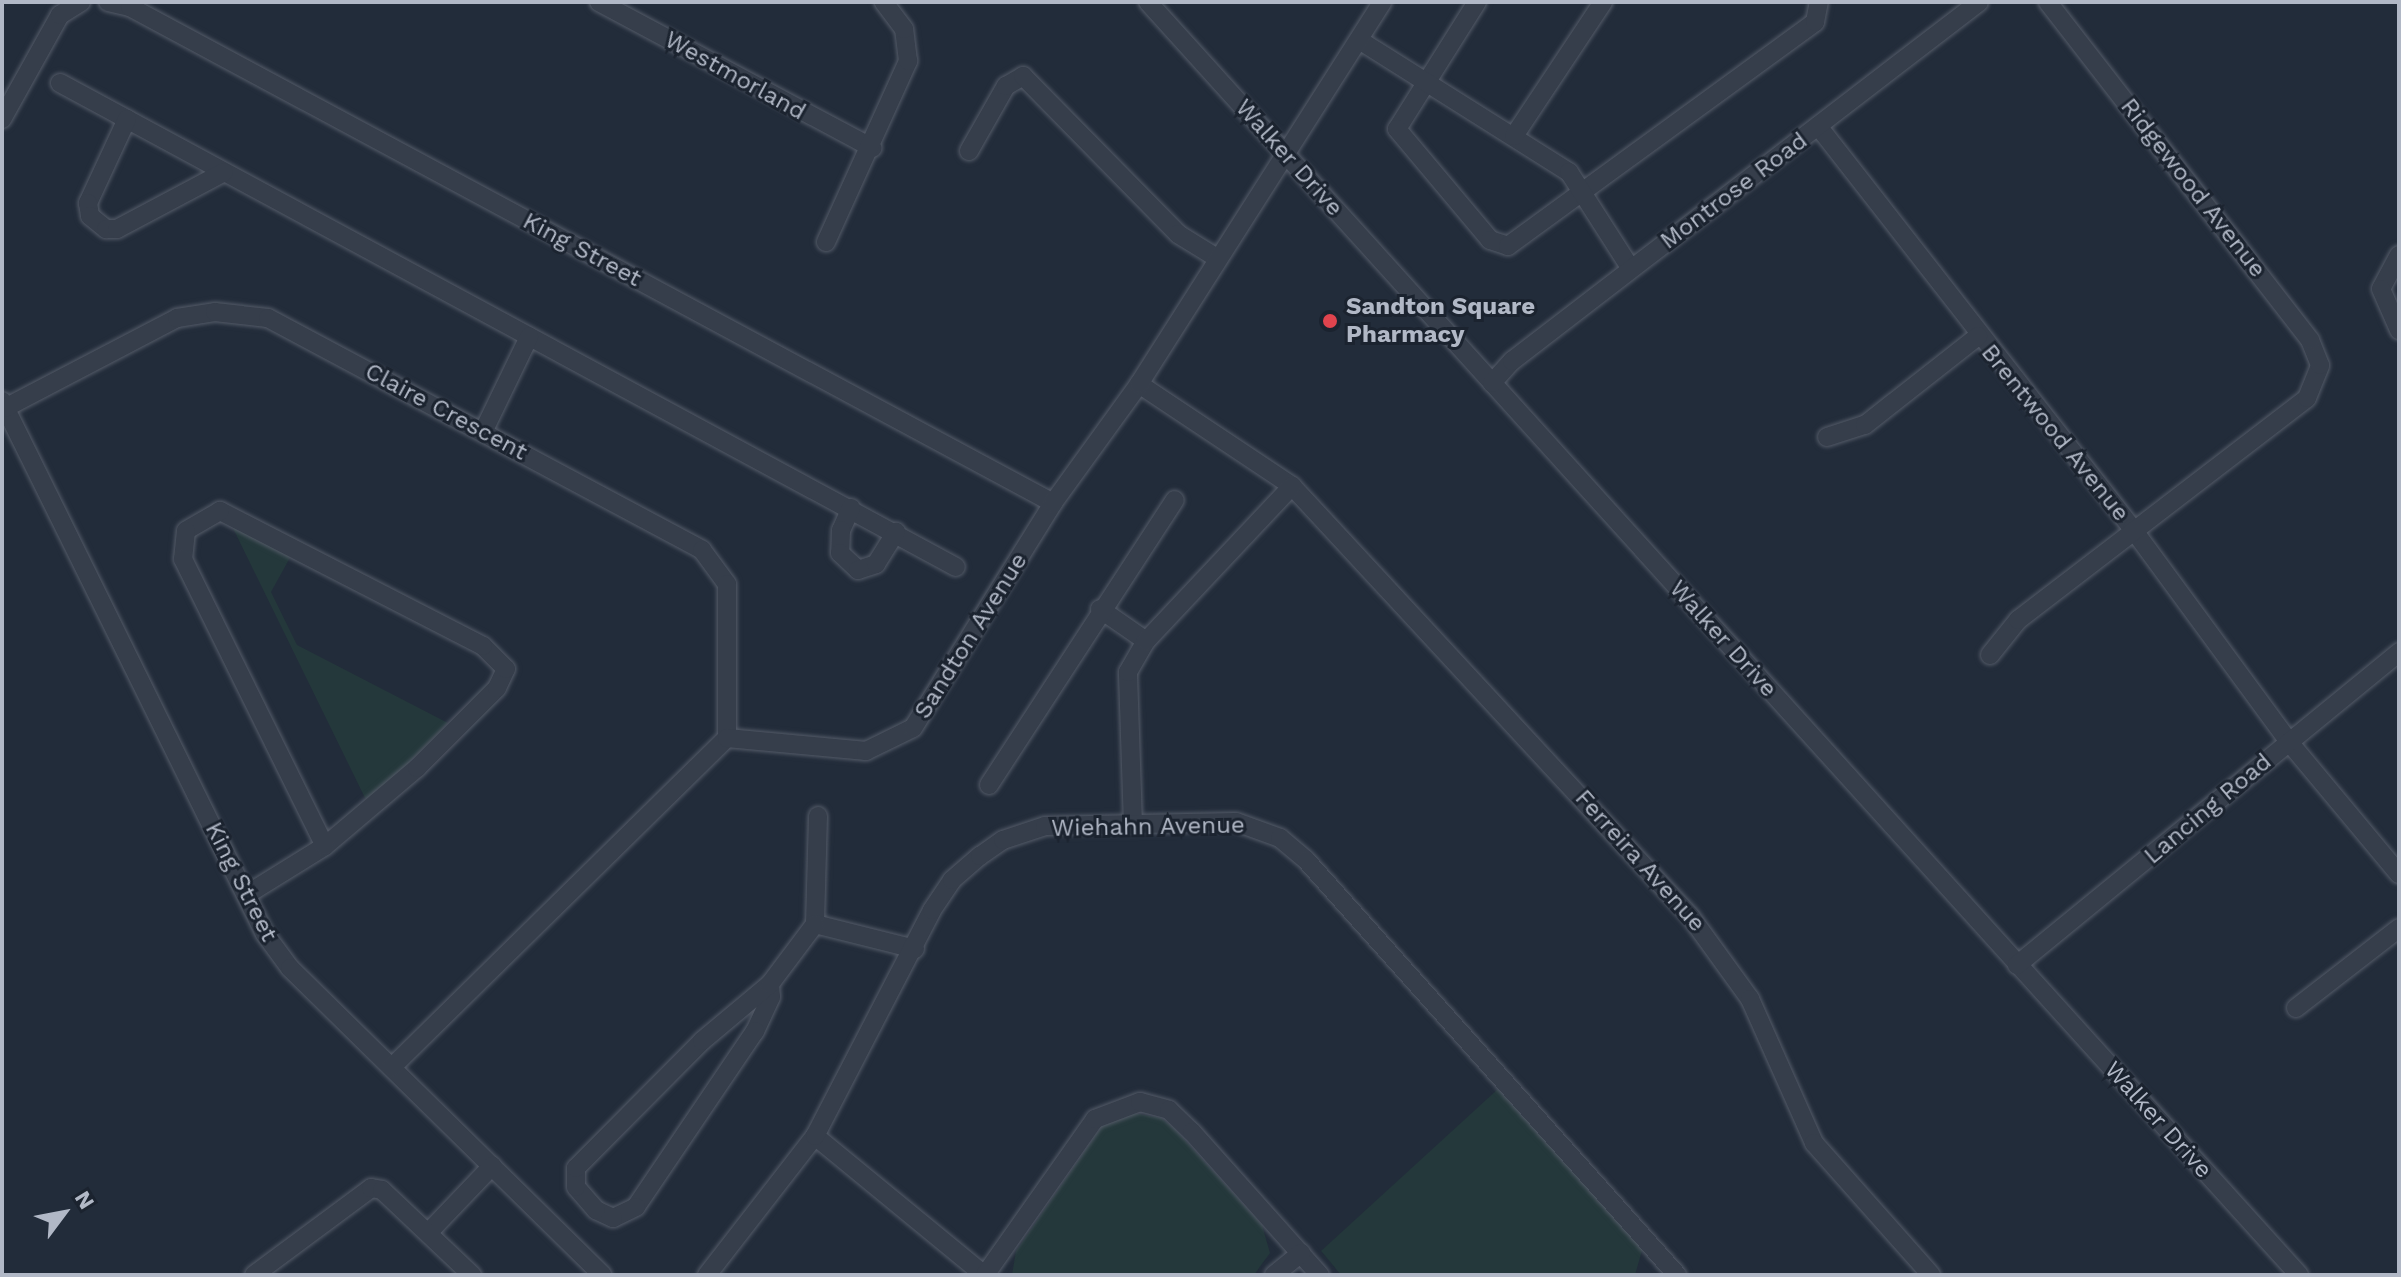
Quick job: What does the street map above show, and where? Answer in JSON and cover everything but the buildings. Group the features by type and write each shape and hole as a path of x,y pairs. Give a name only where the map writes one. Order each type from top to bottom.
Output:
{"street":[{"path":"2,119 60,15 81,2"},
{"name":"King Street","path":"108,2 144,15 1053,503"},
{"name":"Westmorland","path":"599,2 872,148"},
{"path":"826,242 872,148 908,61 904,29 884,2"},
{"name":"Walker Drive","path":"1148,2 1285,149 1492,383 2299,1275"},
{"name":"Sandton Avenue","path":"727,738 866,751 901,738 926,711 1053,503 1139,384 1285,149 1382,2"},
{"path":"1477,2 1397,123 1399,137 1495,243 1516,244 1815,22 1819,2"},
{"path":"1514,136 1603,2"},
{"name":"Montrose Road","path":"1492,383 1631,269 1979,2"},
{"name":"Ridgewood Avenue","path":"2048,2 2318,354 2317,381 2307,398 2132,528"},
{"path":"1359,40 1421,83 1514,136 1569,172 1631,269"},
{"path":"969,151 1006,86 1023,76 1178,234 1217,258"},
{"path":"60,83 956,567"},
{"path":"127,119 88,203 90,216 106,229 117,229 224,172"},
{"name":"Brentwood Avenue","path":"1818,126 1978,336 2132,528 2289,742 2399,874"},
{"path":"2399,255 2381,289 2399,330"},
{"name":"Claire Crescent","path":"4,405 177,318 230,313 268,318 685,539 717,565 727,584 729,611 727,738"},
{"path":"1827,437 1865,425 1978,336"},
{"path":"483,432 529,337"},
{"name":"Ferreira Avenue","path":"1139,384 1292,486 1725,958 1750,999 1814,1143 1931,1275"},
{"name":"King Street","path":"4,405 246,895 290,968 602,1275"},
{"path":"1133,825 1125,687 1146,641 1292,486"},
{"path":"989,785 1100,609 1175,500"},
{"path":"851,508 841,530 840,553 858,570 876,564 896,532"},
{"path":"246,895 325,846 417,768 497,688 506,669 483,646 220,511 186,531 183,559 325,846"},
{"path":"1990,655 2018,620 2132,528"},
{"path":"1100,609 1146,641"},
{"name":"Lancing Road","path":"2017,965 2399,652"},
{"path":"392,1067 727,738"},
{"path":"770,984 771,997 755,1031 636,1207 613,1218 596,1210 576,1187 576,1168 702,1041 770,984 815,924 818,816"},
{"name":"Wiehahn Avenue","path":"707,1275 815,1136 952,880 1003,840 1045,826 1236,822 1280,838 1671,1273"},
{"path":"815,924 915,949"},
{"path":"2296,1008 2399,928"},
{"path":"815,1136 984,1275 1095,1119 1140,1102 1169,1110 1320,1275"},
{"path":"428,1233 492,1166"},
{"path":"254,1275 371,1188 428,1233 472,1275"},
{"path":"1274,1275 1301,1253"}],"green space":[{"path":"230,522 292,554 271,592 297,645 448,723 368,804"},
{"path":"1498,1089 1643,1247 1635,1275 1341,1275 1321,1251"},
{"path":"1128,1112 1161,1118 1174,1128 1262,1225 1270,1253 1254,1275 1012,1275 1016,1251 1102,1126"}],"place":[{"name":"Sandton Square Pharmacy","path":"1330,321"}]}
